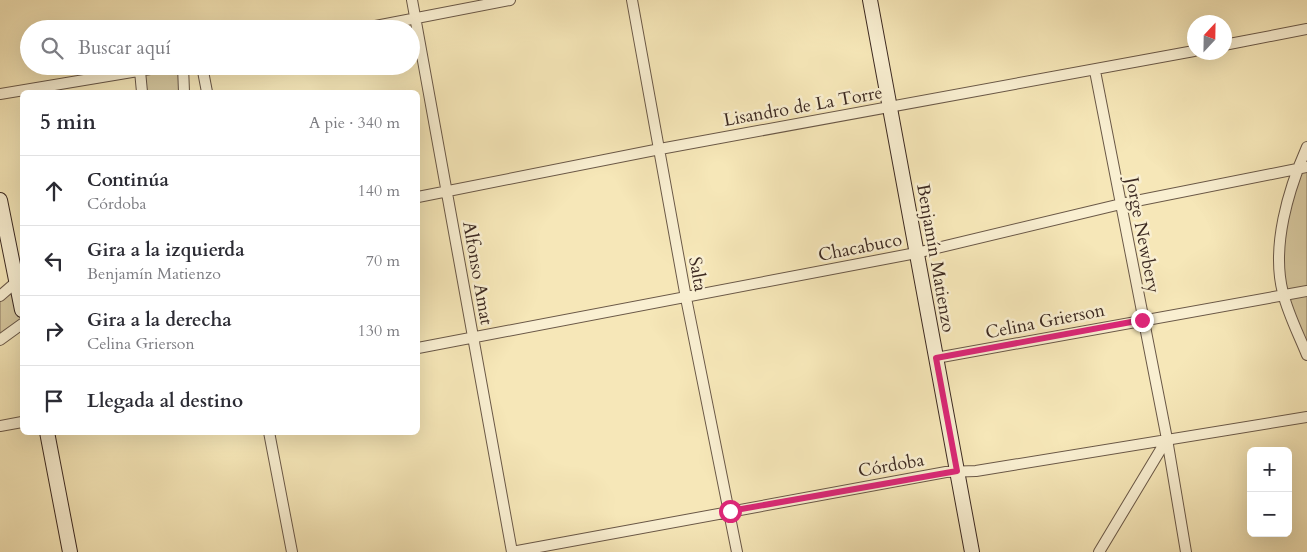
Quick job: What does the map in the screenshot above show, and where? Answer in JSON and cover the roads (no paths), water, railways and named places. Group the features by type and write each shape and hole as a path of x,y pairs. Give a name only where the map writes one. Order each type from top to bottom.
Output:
{"street":[{"name":"Alfonso Amat","path":"412,0 416,20"},
{"path":"401,20 510,0"},
{"name":"Salta","path":"632,0 686,298 737,552"},
{"name":"Benjamín Matienzo","path":"870,0 972,552"},
{"path":"1232,43 1307,29"},
{"name":"Alfonso Amat","path":"420,45 512,552"},
{"name":"Lisandro de La Torre","path":"420,197 660,149 890,106 1095,71 1187,52"},
{"name":"Jorge Newbery","path":"1095,71 1142,320 1167,439 1186,552"},
{"path":"23,90 111,75"},
{"path":"140,75 142,90"},
{"path":"183,75 184,90"},
{"path":"204,75 207,90"},
{"path":"0,94 20,91"},
{"path":"1307,147 1280,240 1278,266 1283,295 1307,355"},
{"name":"Chacabuco","path":"420,348 916,253 1121,204 1302,168"},
{"path":"0,200 20,279 0,296"},
{"name":"Celina Grierson","path":"936,358 1307,291"},
{"path":"0,340 20,325"},
{"name":"Córdoba","path":"512,552 957,471 976,471 1307,416"},
{"path":"0,426 20,422"},
{"path":"48,435 70,552"},
{"path":"270,435 292,552"},
{"path":"1099,552 1167,439"}]}
